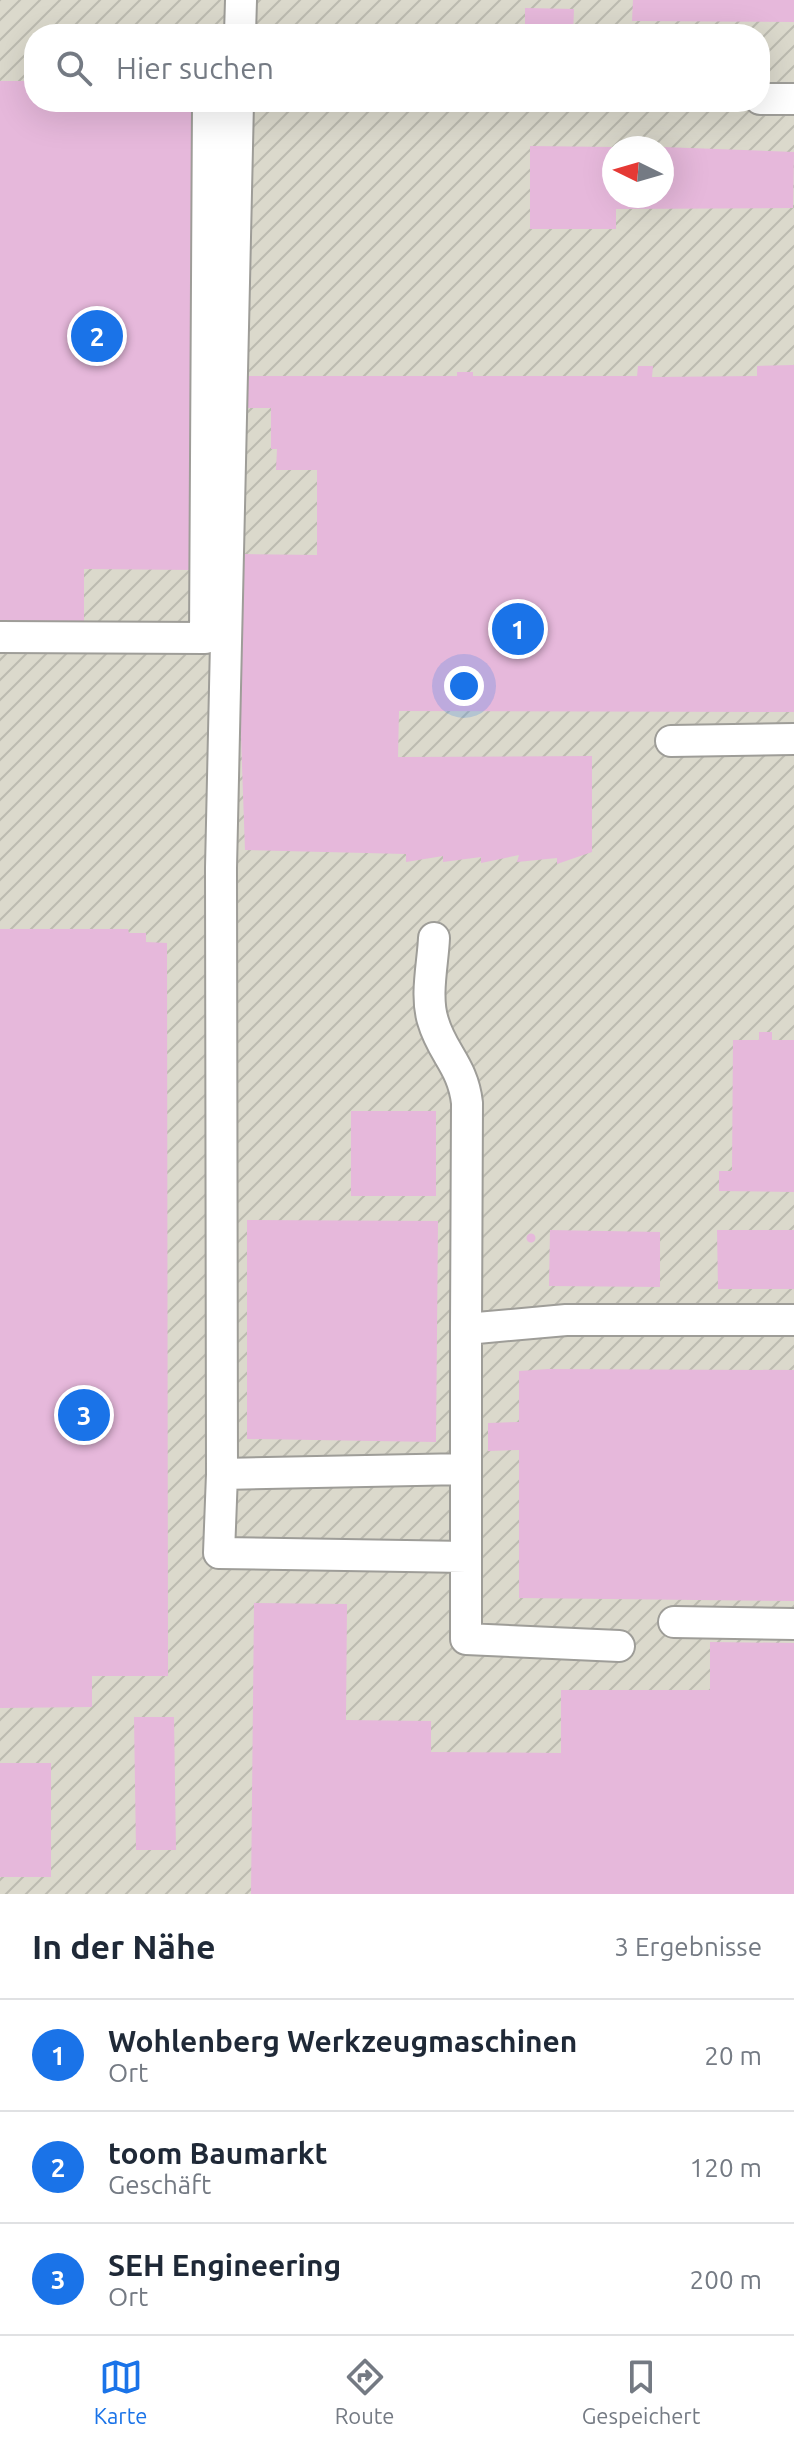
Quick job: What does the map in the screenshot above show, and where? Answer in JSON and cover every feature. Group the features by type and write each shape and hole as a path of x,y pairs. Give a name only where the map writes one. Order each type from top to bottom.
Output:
{"lane":[{"path":"240,24 241,0"},
{"path":"770,99 794,99"},
{"path":"0,637 205,638 208,112"},
{"path":"238,112 221,868 222,1474 219,1553 466,1557"},
{"path":"671,741 794,739"},
{"path":"434,938 430,1000 433,1021 464,1079 467,1103 466,1639 619,1646"},
{"path":"466,1329 566,1320 794,1320"},
{"path":"222,1474 466,1469"},
{"path":"674,1622 794,1624"}],"shaded area":[{"path":"0,0 794,0 794,1894 0,1894"}],"building":[{"path":"633,0 794,0 794,22 632,21"},
{"path":"525,8 574,9 573,24 525,24"},
{"path":"0,81 24,81 24,112 196,112 194,570 84,569 84,624 0,623"},
{"path":"530,146 602,147 602,208 674,208 674,147 794,152 793,208 616,209 616,229 530,229"},
{"path":"794,365 794,712 399,711 398,757 592,756 592,852 557,864 557,858 517,862 519,855 481,863 481,857 443,862 443,856 406,862 406,854 245,850 240,709 243,554 317,555 317,470 276,470 277,449 271,449 271,408 243,408 243,376 457,376 457,372 473,372 473,376 637,376 638,366 653,366 652,377 757,376 757,366"},
{"path":"0,929 128,929 129,933 146,933 146,942 167,943 168,1676 92,1676 92,1707 0,1708"},
{"path":"759,1032 772,1032 772,1040 794,1040 794,1192 719,1191 719,1171 732,1171 733,1040 759,1040"},
{"path":"351,1111 436,1111 436,1196 351,1196"},
{"path":"247,1220 438,1221 436,1442 247,1439"},
{"path":"550,1230 660,1232 660,1287 549,1286"},
{"path":"717,1230 794,1230 794,1289 718,1289"},
{"path":"531,1233 536,1238 531,1243 526,1238"},
{"path":"794,1370 794,1601 519,1598 519,1450 488,1451 488,1423 519,1422 519,1371"},
{"path":"254,1603 347,1604 346,1720 431,1721 431,1752 561,1753 561,1690 710,1690 710,1642 794,1643 794,1894 251,1894"},
{"path":"134,1717 174,1717 176,1850 136,1850"},
{"path":"0,1763 51,1763 51,1877 0,1877"}],"place":[{"name":"toom Baumarkt","path":"97,336"},
{"name":"Wohlenberg Werkzeugmaschinen","path":"518,629"},
{"name":"SEH Engineering","path":"84,1415"}]}
